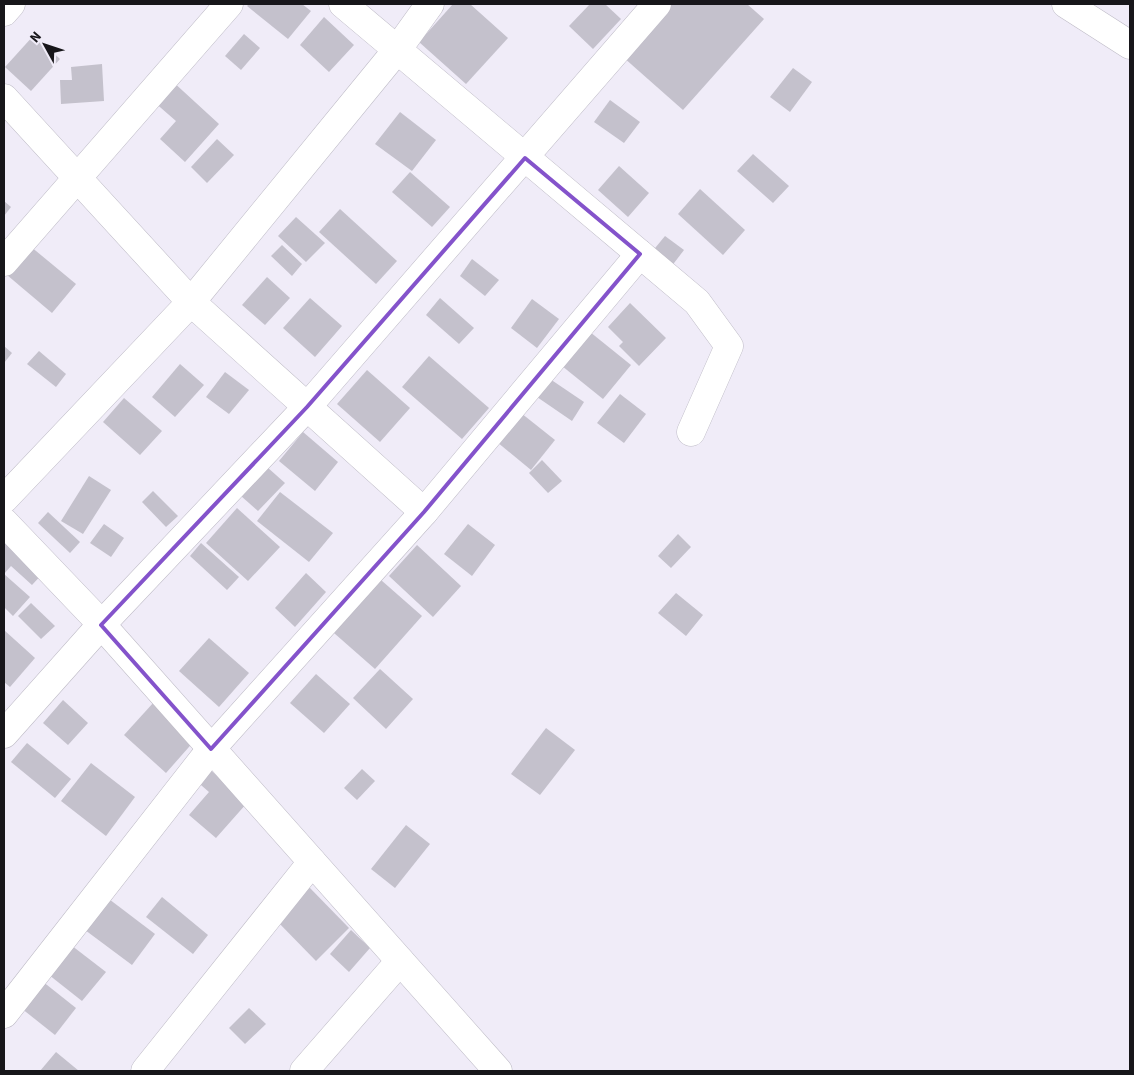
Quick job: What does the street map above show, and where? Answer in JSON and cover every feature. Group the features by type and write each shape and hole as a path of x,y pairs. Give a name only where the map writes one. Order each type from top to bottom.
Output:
{"street":[{"path":"4,12 11,4"},
{"path":"4,262 229,4"},
{"path":"343,4 697,302 729,346 690,432"},
{"path":"4,499 191,302 397,50 430,4"},
{"path":"4,734 101,625 307,406 525,158 657,4"},
{"path":"1066,4 1130,46"},
{"path":"4,98 191,302 424,512"},
{"path":"4,1014 211,749 424,512 640,254"},
{"path":"4,522 101,625 498,1071"},
{"path":"145,1071 312,862"},
{"path":"304,1071 400,961"}],"highlighted area":[{"path":"525,158 640,254 424,512 211,749 101,625 307,407"}],"building":[{"path":"249,4 302,4 311,11 288,39 247,6"},
{"path":"453,4 470,4 508,38 466,84 419,42"},
{"path":"590,4 605,4 621,19 593,49 569,26"},
{"path":"670,4 747,4 764,19 683,110 623,57"},
{"path":"324,17 354,45 329,72 300,45"},
{"path":"244,34 260,48 241,70 225,56"},
{"path":"34,35 60,59 31,91 5,67"},
{"path":"102,64 104,101 61,104 60,80 72,80 71,67"},
{"path":"793,68 812,82 790,112 770,97"},
{"path":"171,80 219,124 185,162 160,139 176,121 153,101"},
{"path":"610,100 640,122 624,143 594,122"},
{"path":"400,112 436,140 412,171 375,144"},
{"path":"217,139 234,155 207,183 191,167"},
{"path":"753,154 789,186 773,203 737,171"},
{"path":"619,166 649,193 628,217 598,190"},
{"path":"410,172 450,207 432,227 392,192"},
{"path":"700,189 745,230 723,255 678,214"},
{"path":"4,201 11,207 4,216"},
{"path":"340,209 397,261 376,284 319,232"},
{"path":"296,217 325,243 306,262 278,236"},
{"path":"665,236 684,250 671,267 651,253"},
{"path":"282,245 302,264 292,276 271,256"},
{"path":"30,246 76,284 52,313 7,275"},
{"path":"472,259 499,280 485,296 460,276"},
{"path":"267,277 290,298 265,325 242,305"},
{"path":"310,298 342,326 315,357 283,328"},
{"path":"440,298 474,328 459,344 426,315"},
{"path":"532,299 559,319 537,348 511,328"},
{"path":"630,303 666,338 639,366 619,346 623,342 608,327"},
{"path":"590,332 631,365 603,399 562,366"},
{"path":"4,346 12,353 4,363"},
{"path":"39,351 66,374 56,387 27,364"},
{"path":"429,356 489,408 462,439 402,387"},
{"path":"180,364 204,385 175,417 152,397"},
{"path":"367,370 410,408 380,442 337,404"},
{"path":"225,372 249,390 229,414 206,397"},
{"path":"550,379 584,402 572,421 537,397"},
{"path":"620,394 646,414 624,443 597,423"},
{"path":"124,398 162,431 140,455 103,422"},
{"path":"521,413 555,440 531,470 497,442"},
{"path":"303,432 338,462 315,491 279,461"},
{"path":"542,460 562,481 548,493 529,473"},
{"path":"267,467 285,483 258,511 241,496"},
{"path":"89,476 111,490 83,534 61,521"},
{"path":"153,491 178,516 166,527 142,502"},
{"path":"280,492 333,533 309,562 257,521"},
{"path":"237,508 280,547 248,581 206,543"},
{"path":"48,512 80,542 70,553 38,523"},
{"path":"104,524 124,538 111,557 90,543"},
{"path":"468,524 495,545 472,576 444,554"},
{"path":"4,534 45,571 32,585 11,566 4,574"},
{"path":"678,534 691,547 671,568 658,556"},
{"path":"201,543 239,577 227,590 190,556"},
{"path":"417,545 461,586 433,617 389,576"},
{"path":"306,573 326,592 295,627 275,608"},
{"path":"4,574 30,597 13,616 4,607"},
{"path":"381,580 422,616 375,669 334,633"},
{"path":"676,593 703,615 686,636 658,613"},
{"path":"31,603 55,626 41,639 18,616"},
{"path":"4,630 35,658 10,687 4,682"},
{"path":"209,638 249,673 219,707 179,671"},
{"path":"380,669 413,699 386,729 353,698"},
{"path":"316,674 350,704 324,733 290,703"},
{"path":"63,700 88,723 68,745 43,723"},
{"path":"154,702 196,739 166,773 124,735"},
{"path":"546,728 575,750 540,795 511,774"},
{"path":"27,743 71,779 55,798 11,762"},
{"path":"91,763 135,797 106,836 61,801"},
{"path":"206,766 247,803 216,838 189,815 209,792 194,779"},
{"path":"362,769 375,781 357,800 344,788"},
{"path":"406,825 430,844 395,888 371,869"},
{"path":"309,887 349,928 316,961 276,920"},
{"path":"105,896 155,934 132,965 81,927"},
{"path":"162,897 208,935 193,954 146,917"},
{"path":"351,930 370,948 349,972 330,954"},
{"path":"67,942 106,972 82,1001 44,971"},
{"path":"42,981 76,1008 55,1035 21,1008"},
{"path":"249,1008 266,1024 245,1044 229,1028"},
{"path":"56,1052 79,1071 40,1071"}]}
